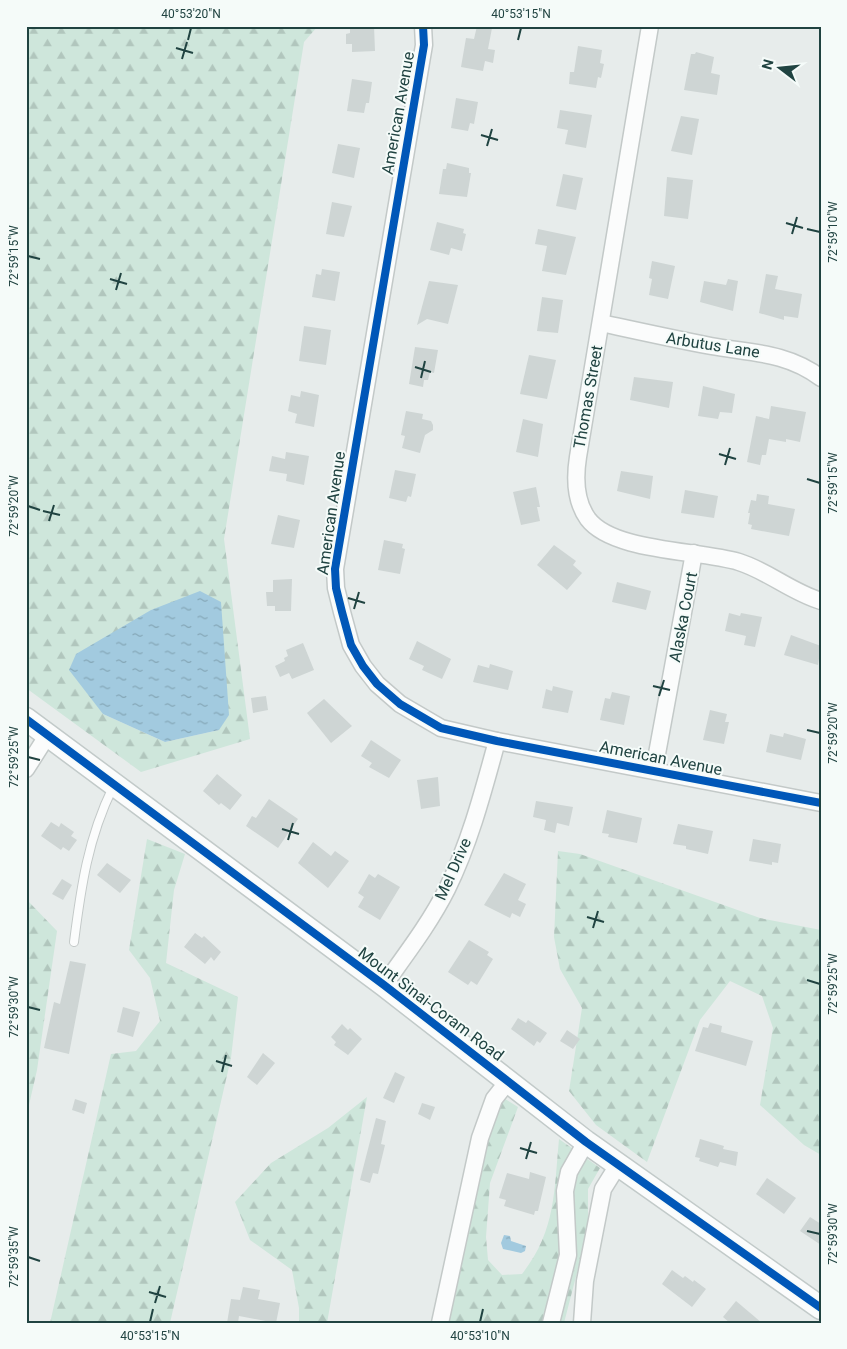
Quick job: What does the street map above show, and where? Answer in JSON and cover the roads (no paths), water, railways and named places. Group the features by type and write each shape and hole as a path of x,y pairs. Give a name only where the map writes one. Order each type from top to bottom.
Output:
{"main road":[{"name":"Mount Sinai-Coram Road","path":"26,719 384,985 509,1080 586,1142 821,1308"}],"street":[{"name":"American Avenue","path":"423,26 424,45 338,542 336,588 351,645 363,666 377,684 400,704 440,728 497,741 821,802"},
{"name":"Thomas Street","path":"650,26 575,480 588,518 603,531 625,542 747,564 821,600"},
{"name":"Arbutus Lane","path":"601,323 668,338 784,358 809,369 821,378"},
{"name":"Alaska Court","path":"654,770 694,553"},
{"path":"26,769 47,736"},
{"name":"Mel Drive","path":"384,985 424,927 447,889 478,812 497,741"},
{"path":"440,1323 480,1138 494,1099 509,1080"},
{"path":"551,1323 568,1255 564,1191 569,1172 586,1142"},
{"path":"582,1323 585,1282 603,1189 618,1164"}],"lane":[{"path":"74,942 90,846 99,815 114,786"}],"water":[{"path":"200,591 221,602 229,715 219,730 165,742 103,714 69,670 76,654 151,610"},
{"path":"504,1235 510,1236 511,1241 526,1246 525,1251 521,1253 503,1249 501,1243"}]}
